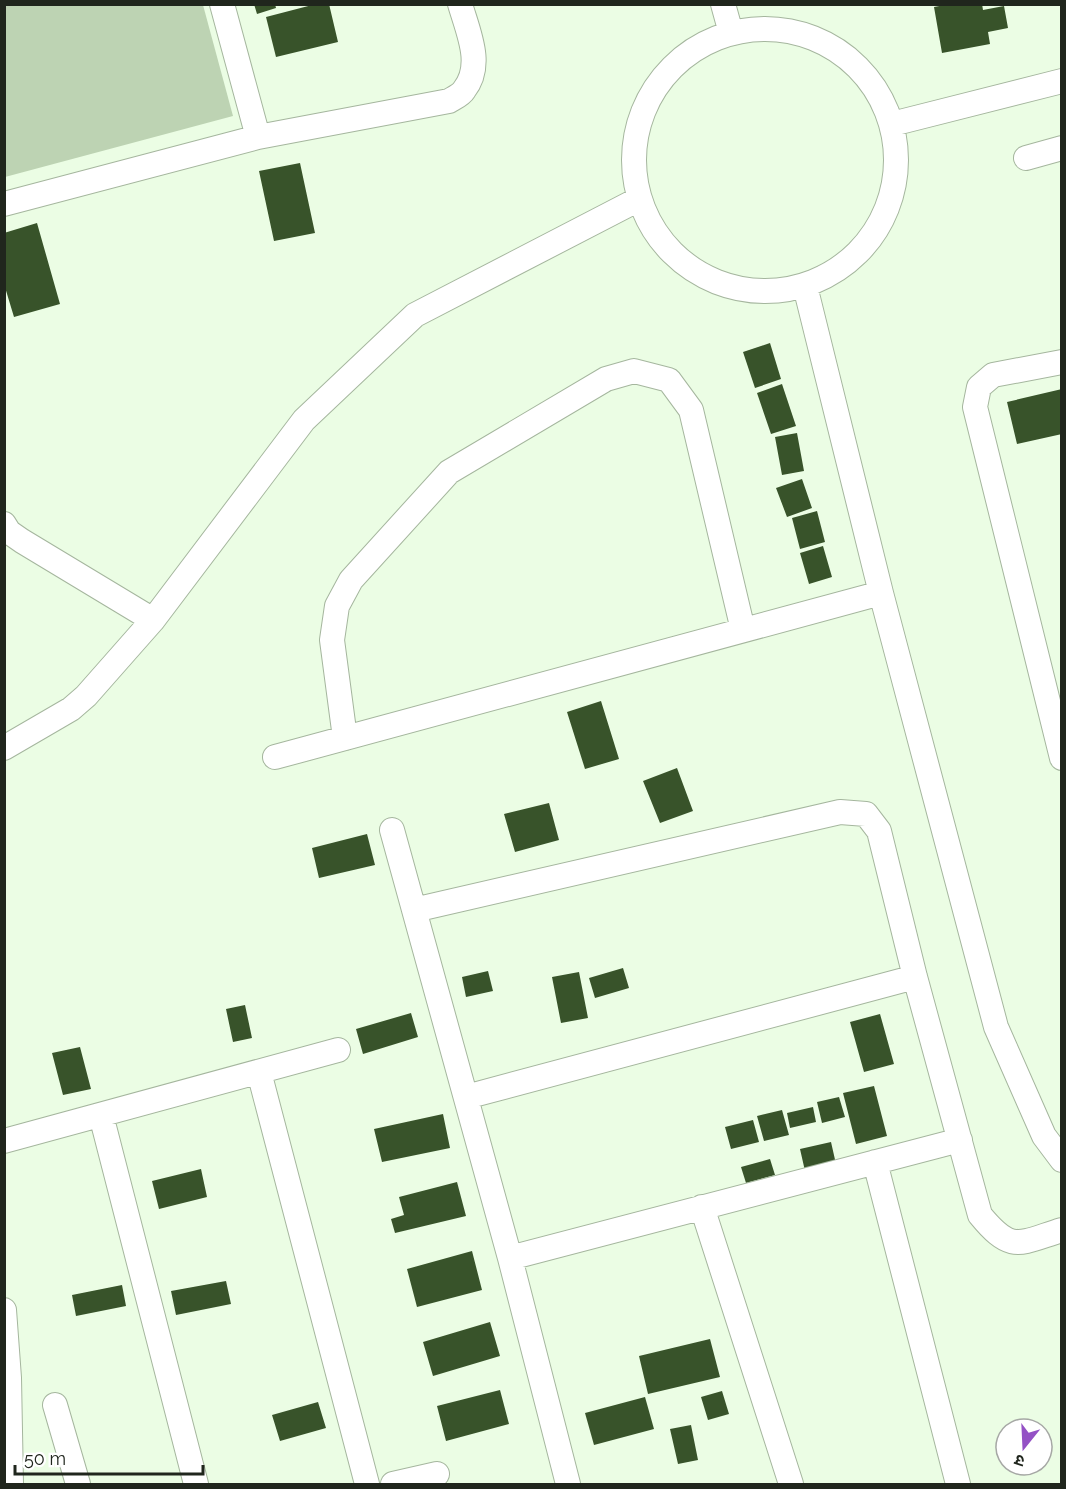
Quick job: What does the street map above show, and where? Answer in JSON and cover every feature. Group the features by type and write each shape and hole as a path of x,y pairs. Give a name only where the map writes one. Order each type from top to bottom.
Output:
{"street":[{"path":"222,4 258,137"},
{"path":"4,204 258,137 449,101 463,92 471,77 475,62 460,4"},
{"path":"723,4 731,33"},
{"path":"772,29 812,37 847,57 875,87 892,124 897,165 890,205 870,240 841,268 805,286 764,292 722,285 686,265 657,236 639,199 633,157 641,115 661,79 693,50 731,33 772,29"},
{"path":"892,124 1062,81"},
{"path":"1026,158 1062,148"},
{"path":"4,748 71,709 86,696 153,620 304,420 415,315 639,199"},
{"path":"805,286 881,592 996,1027 1044,1137 1062,1160"},
{"path":"1062,362 993,375 979,387 975,407 1062,758"},
{"path":"345,738 332,640 337,606 351,580 448,472 606,379 634,371 669,380 691,410 743,630"},
{"path":"4,524 9,532 22,541 153,620"},
{"path":"275,757 881,592"},
{"path":"414,910 840,812 866,814 879,831 915,977 980,1215 997,1236 1017,1244 1062,1230"},
{"path":"392,830 510,1258 568,1485"},
{"path":"466,1097 915,977"},
{"path":"4,1141 338,1050"},
{"path":"259,1072 367,1485"},
{"path":"101,1115 196,1485"},
{"path":"510,1258 960,1140"},
{"path":"875,1162 958,1485"},
{"path":"702,1207 791,1485"},
{"path":"4,1310 9,1378 11,1485"},
{"path":"55,1405 78,1485"},
{"path":"393,1485 437,1474"}],"green space":[{"path":"5,4 203,5 233,116 5,177"}],"building":[{"path":"254,4 275,4 276,8 257,14"},
{"path":"316,4 329,4 338,42 276,57 266,17"},
{"path":"950,4 982,4 983,10 1004,6 1008,28 988,32 990,44 942,53 934,7"},
{"path":"300,163 315,233 274,241 259,171"},
{"path":"37,223 60,304 14,317 4,284 4,233"},
{"path":"770,343 781,379 755,388 743,352"},
{"path":"782,384 796,426 771,434 757,393"},
{"path":"1062,389 1062,434 1017,444 1007,402"},
{"path":"797,433 804,471 782,475 775,437"},
{"path":"802,479 812,508 787,517 776,488"},
{"path":"817,511 825,542 800,549 792,518"},
{"path":"823,546 832,577 809,584 800,553"},
{"path":"601,701 619,759 585,769 567,712"},
{"path":"677,768 693,811 660,823 643,781"},
{"path":"549,803 559,840 515,852 504,814"},
{"path":"367,834 375,865 319,878 312,848"},
{"path":"623,968 629,988 595,998 589,978"},
{"path":"488,971 493,991 466,997 462,977"},
{"path":"579,972 588,1018 561,1023 552,977"},
{"path":"245,1005 252,1038 233,1042 226,1009"},
{"path":"411,1013 418,1037 363,1054 356,1029"},
{"path":"880,1014 894,1064 864,1072 850,1022"},
{"path":"80,1047 91,1089 63,1095 52,1053"},
{"path":"874,1086 887,1136 856,1144 843,1093"},
{"path":"839,1097 845,1117 822,1123 817,1102"},
{"path":"813,1107 816,1122 790,1128 787,1113"},
{"path":"782,1110 789,1135 764,1141 757,1116"},
{"path":"443,1114 450,1148 382,1162 374,1129"},
{"path":"753,1120 759,1142 731,1149 725,1127"},
{"path":"831,1142 836,1164 805,1171 800,1149"},
{"path":"770,1159 775,1175 746,1183 741,1167"},
{"path":"201,1169 207,1197 159,1209 152,1181"},
{"path":"457,1182 466,1216 395,1233 391,1219 404,1215 399,1197"},
{"path":"472,1251 482,1290 417,1307 407,1269"},
{"path":"226,1281 231,1304 176,1315 171,1291"},
{"path":"122,1285 126,1306 76,1316 72,1295"},
{"path":"490,1322 500,1356 433,1376 423,1342"},
{"path":"710,1339 720,1377 648,1394 639,1356"},
{"path":"500,1390 509,1424 446,1441 437,1406"},
{"path":"722,1391 729,1414 708,1420 701,1397"},
{"path":"645,1397 654,1429 594,1445 585,1413"},
{"path":"318,1402 326,1428 280,1441 272,1415"},
{"path":"691,1425 698,1460 678,1464 670,1429"}]}
